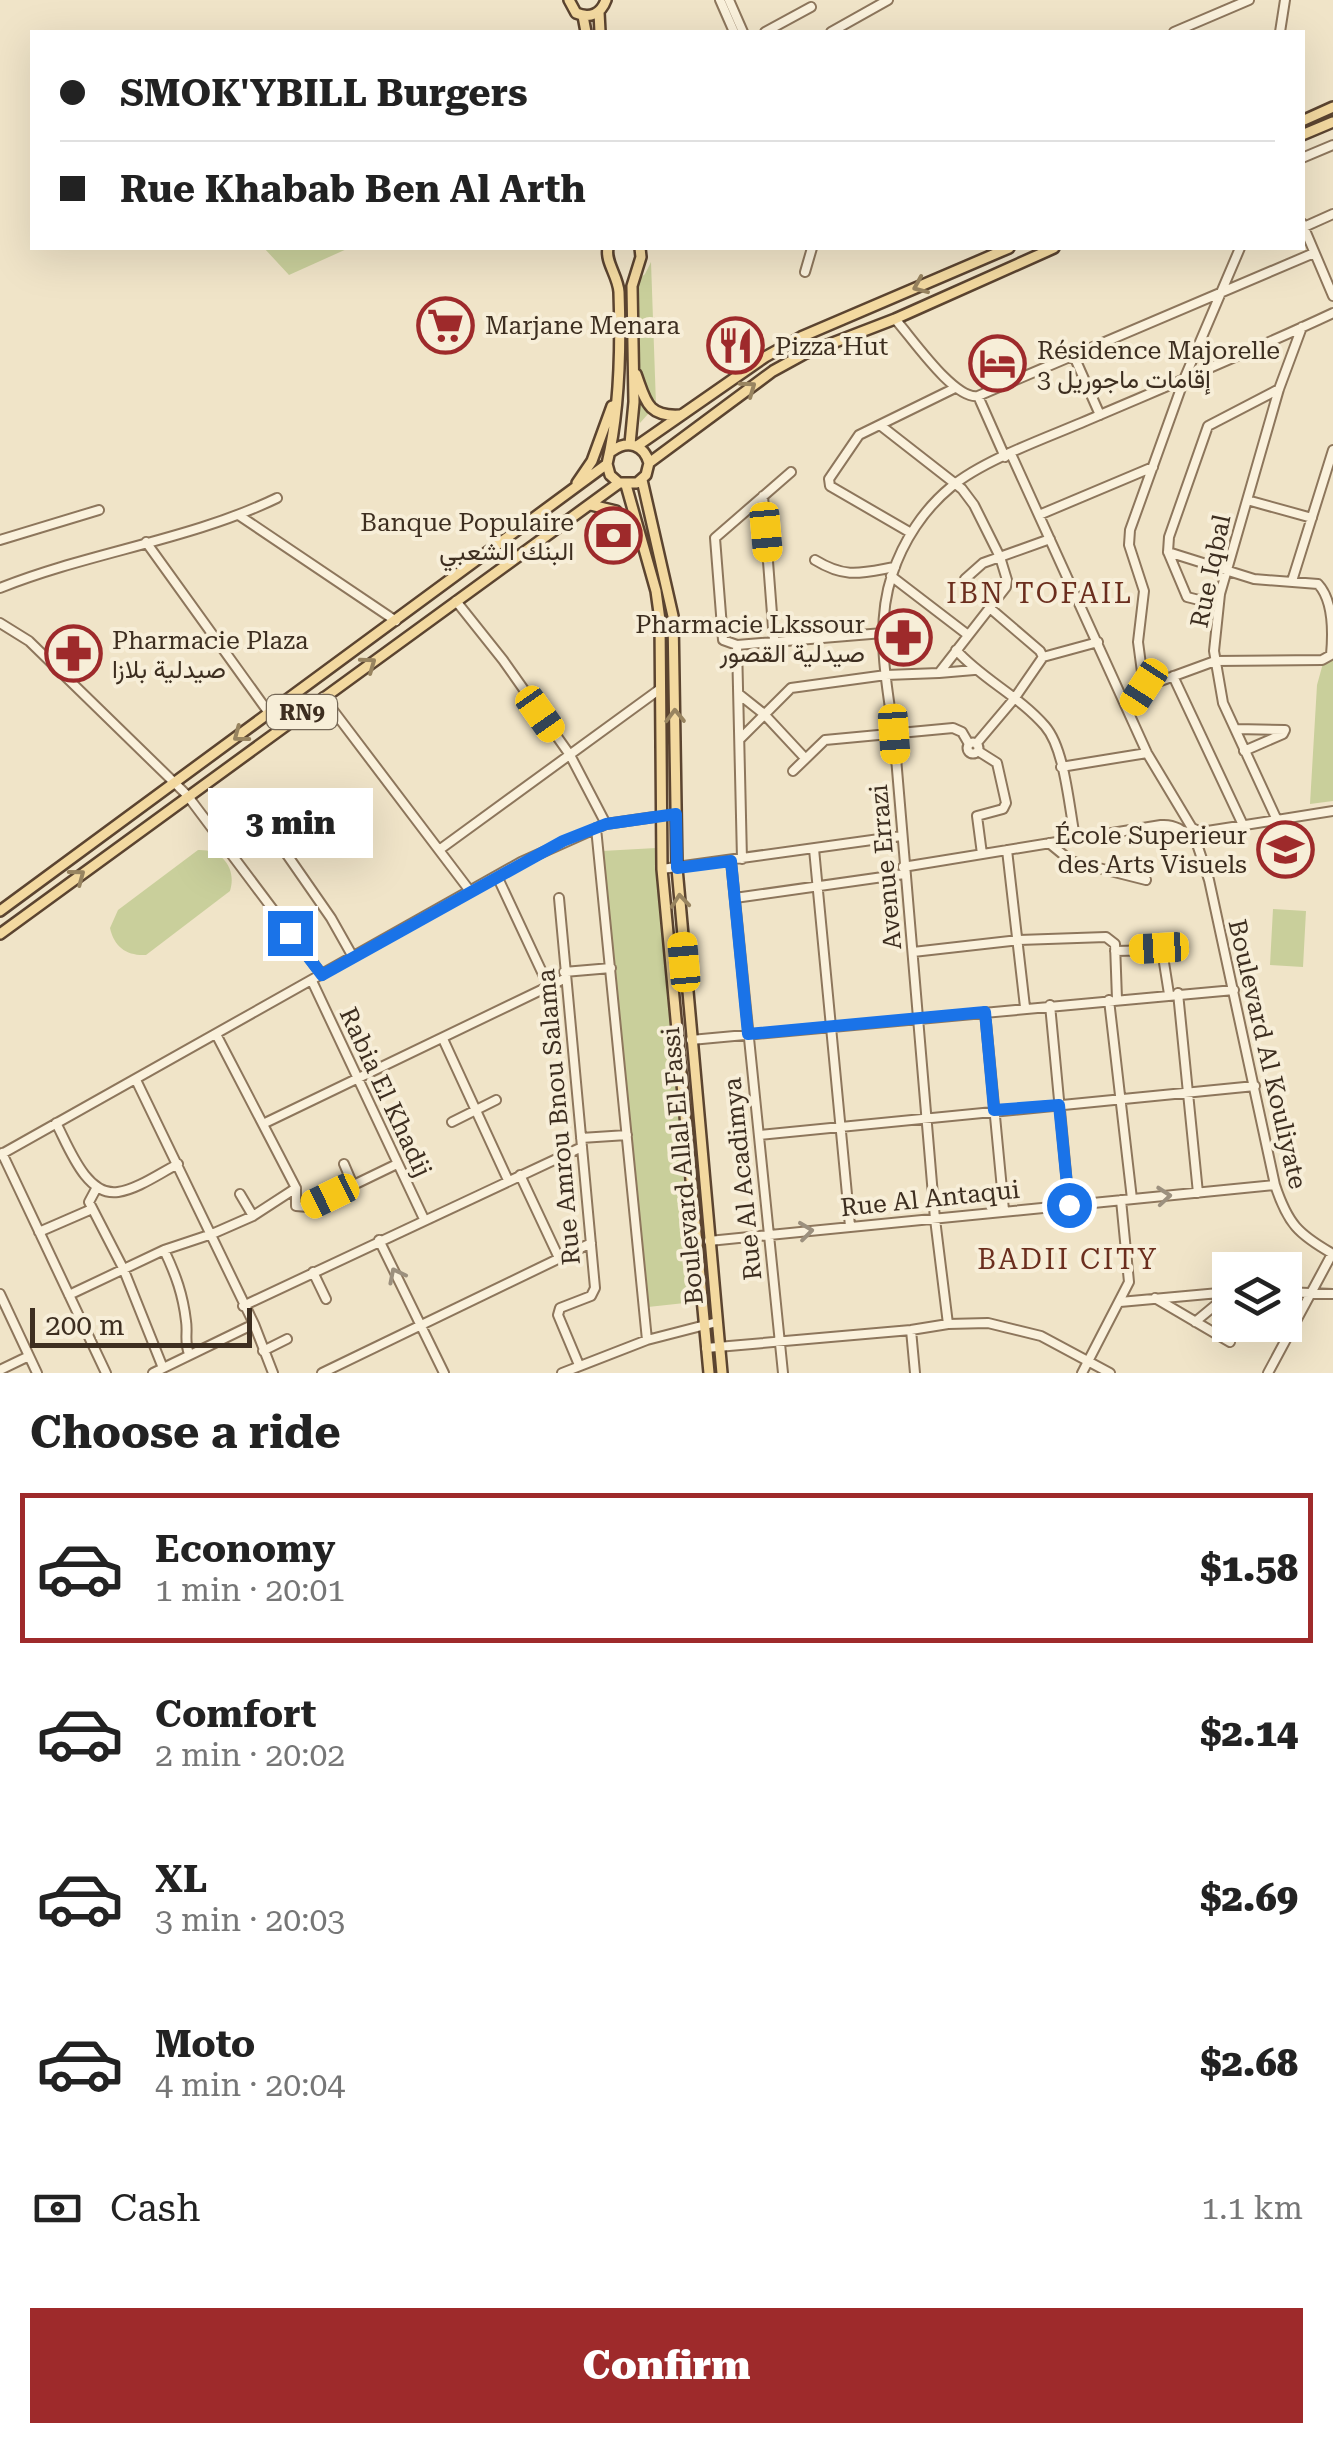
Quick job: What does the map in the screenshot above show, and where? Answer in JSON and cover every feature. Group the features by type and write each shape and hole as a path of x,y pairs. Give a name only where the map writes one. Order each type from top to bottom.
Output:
{"main road":[{"path":"569,0 583,16 586,30"},
{"path":"600,30 599,12 606,0"},
{"path":"583,16 599,12"},
{"path":"1305,120 1333,107"},
{"path":"1305,134 1333,122"},
{"path":"608,250 606,257 619,287 617,379 612,451 607,464 610,474 622,484"},
{"path":"634,445 632,286 640,250"},
{"path":"612,451 634,445 764,357 801,338 1004,250"},
{"path":"642,480 649,463 773,371 804,354 895,320 1050,250"},
{"path":"614,269 627,272 638,265"},
{"path":"632,364 652,410 662,416 683,415"},
{"path":"569,494 592,461 603,436 617,379"},
{"path":"634,445 645,453 649,463"},
{"name":"RN9","path":"0,911 607,464"},
{"name":"RN9","path":"0,934 588,506 622,484 642,480"},
{"name":"Boulevard Allal El Fassi","path":"642,480 673,616 677,868 722,1373"},
{"name":"Boulevard Allal El Fassi","path":"622,484 643,544 660,620 662,869 708,1373"},
{"path":"588,506 616,511 643,544"}],"street":[{"path":"720,0 733,30"},
{"path":"729,0 743,30"},
{"path":"834,30 888,0"},
{"path":"1179,30 1250,0"},
{"path":"1280,30 1286,0"},
{"path":"769,30 811,7"},
{"path":"1305,157 1333,145"},
{"path":"1305,224 1333,214"},
{"path":"1305,230 1333,296"},
{"path":"806,272 812,250"},
{"path":"1144,687 1138,642 1144,590 1128,539 1184,378 1239,250"},
{"path":"895,320 955,388 970,398 1314,253"},
{"name":"Avenue Errazi","path":"948,1324 886,676 883,633 893,572 911,533 934,502 954,484 1008,456 1333,313"},
{"name":"Rue Iqbal","path":"1276,820 1220,694 1215,661 1220,594 1279,389 1302,328"},
{"path":"1073,354 1100,415"},
{"path":"911,533 828,482 855,439 955,388"},
{"path":"1220,594 1194,600 1187,597 1168,552 1169,537 1208,426 1279,389"},
{"name":"Boulevard Al Kouliyate","path":"978,396 1039,514 1148,753 1194,834 1209,880 1276,1186 1291,1223 1308,1240 1333,1254"},
{"path":"880,425 954,484 974,505 1000,557 1007,584 939,673"},
{"path":"1292,580 1333,450"},
{"path":"1039,514 1153,467"},
{"path":"791,472 718,533 714,543 722,640 738,645 883,633"},
{"path":"763,496 774,640"},
{"path":"2,589 240,516 277,498"},
{"path":"1247,500 1312,518"},
{"path":"0,540 99,510"},
{"path":"240,516 396,620"},
{"path":"965,580 977,566 1050,539"},
{"path":"146,542 269,713"},
{"path":"1129,710 1144,687 1215,661 1316,661 1328,659 1333,646 1329,604 1318,584 1254,579 1168,552"},
{"path":"815,560 840,574 893,572 968,635"},
{"path":"456,600 570,755 601,826 647,1340"},
{"path":"991,609 1040,650 1043,657"},
{"path":"0,623 29,641 187,796 322,975"},
{"path":"974,746 1043,657 1098,642"},
{"path":"738,645 742,859"},
{"path":"956,650 974,670 1045,726 1061,766 1074,838"},
{"path":"741,738 792,688 974,670"},
{"path":"1174,676 1243,825"},
{"path":"438,850 660,690"},
{"path":"740,695 764,714 804,757"},
{"path":"323,697 470,891"},
{"path":"793,771 824,740 953,728 997,763 1006,804 1003,809 978,816 982,854"},
{"path":"1236,729 1286,730 1244,752"},
{"path":"1061,766 1148,753"},
{"path":"735,898 1074,838 1166,825 1194,834 1333,811"},
{"path":"106,1373 1,1154 563,841 601,826 676,814"},
{"path":"265,822 332,918 353,957"},
{"path":"662,869 901,836"},
{"path":"1049,843 1071,860 1146,880"},
{"path":"814,849 850,1226"},
{"path":"1007,850 1025,1007"},
{"name":"Rue Al Acadimya","path":"731,861 783,1373"},
{"path":"496,876 548,986"},
{"name":"Rue Amrou Bnou Salama","path":"558,898 594,1293 560,1308 558,1315 579,1365"},
{"path":"912,952 1019,940 1106,937 1114,941 1113,999 1132,1199"},
{"path":"1116,950 1162,950 1174,994 1198,1193"},
{"path":"265,1123 443,1040 564,976 611,968"},
{"name":"Rabia El Khadij","path":"312,981 424,1219"},
{"path":"691,1040 1234,990"},
{"path":"1050,1005 1069,1205"},
{"path":"985,1012 1004,1210"},
{"path":"217,1036 296,1188 296,1206 304,1208 397,1164"},
{"path":"443,1040 508,1180"},
{"path":"136,1080 254,1324 272,1373"},
{"path":"758,1134 1256,1086"},
{"path":"452,1122 496,1100"},
{"path":"56,1123 85,1174 97,1187 114,1193 178,1164"},
{"path":"243,1306 582,1142 627,1135"},
{"path":"344,1164 353,1185"},
{"path":"520,1174 559,1258"},
{"name":"Rue Al Antaqui","path":"709,1241 1276,1186"},
{"path":"97,1187 89,1198 92,1208 123,1268 163,1368"},
{"path":"69,1295 164,1250 253,1216 296,1188"},
{"path":"240,1194 253,1216"},
{"path":"1082,1373 1129,1282 1122,1200"},
{"path":"39,1232 92,1208"},
{"path":"379,1240 444,1373"},
{"path":"322,1373 590,1244"},
{"path":"164,1250 181,1289 179,1298 189,1354"},
{"path":"1268,1373 1333,1254"},
{"path":"313,1272 326,1300"},
{"path":"1302,1292 1333,1294"},
{"path":"1120,1302 1212,1293"},
{"path":"0,1294 37,1373"},
{"path":"1154,1298 1212,1332"},
{"path":"1195,1322 1212,1307"},
{"path":"562,1373 647,1340 716,1322"},
{"path":"153,1373 254,1324"},
{"path":"706,1348 948,1324 1007,1326 1042,1336 1110,1373"},
{"path":"910,1330 915,1373"},
{"path":"263,1351 287,1339"},
{"path":"0,1370 29,1356"},
{"path":"177,1360 184,1372"}],"green space":[{"path":"266,250 345,250 289,275"},
{"path":"651,262 656,405 640,423 636,282"},
{"path":"1333,627 1333,801 1310,804 1317,685"},
{"path":"656,848 694,1302 648,1307 620,1061 602,851"},
{"path":"198,850 221,856 226,862 231,875 230,891 146,955 122,949 110,928 118,910"},
{"path":"1273,909 1306,911 1303,967 1270,965"}],"place":[{"name":"Marjane Menara","path":"446,325"},
{"name":"Pizza Hut","path":"736,346"},
{"name":"Résidence Majorelle إقامات ماجوريل 3","path":"998,364"},
{"name":"Banque Populaire البنك الشعبي","path":"613,536"},
{"name":"Pharmacie Lkssour صيدلية القصور","path":"904,638"},
{"name":"Pharmacie Plaza صيدلية بلازا","path":"73,654"},
{"name":"École Superieur des Arts Visuels","path":"1286,849"}],"district":[{"name":"IBN TOFAIL","path":"1040,593"},
{"name":"BADII CITY","path":"1068,1259"}],"route":[{"path":"290,933 322,975 563,841 606,824 676,814 677,868 731,861 748,1034 985,1012 994,1110 1059,1105 1069,1205"}]}
